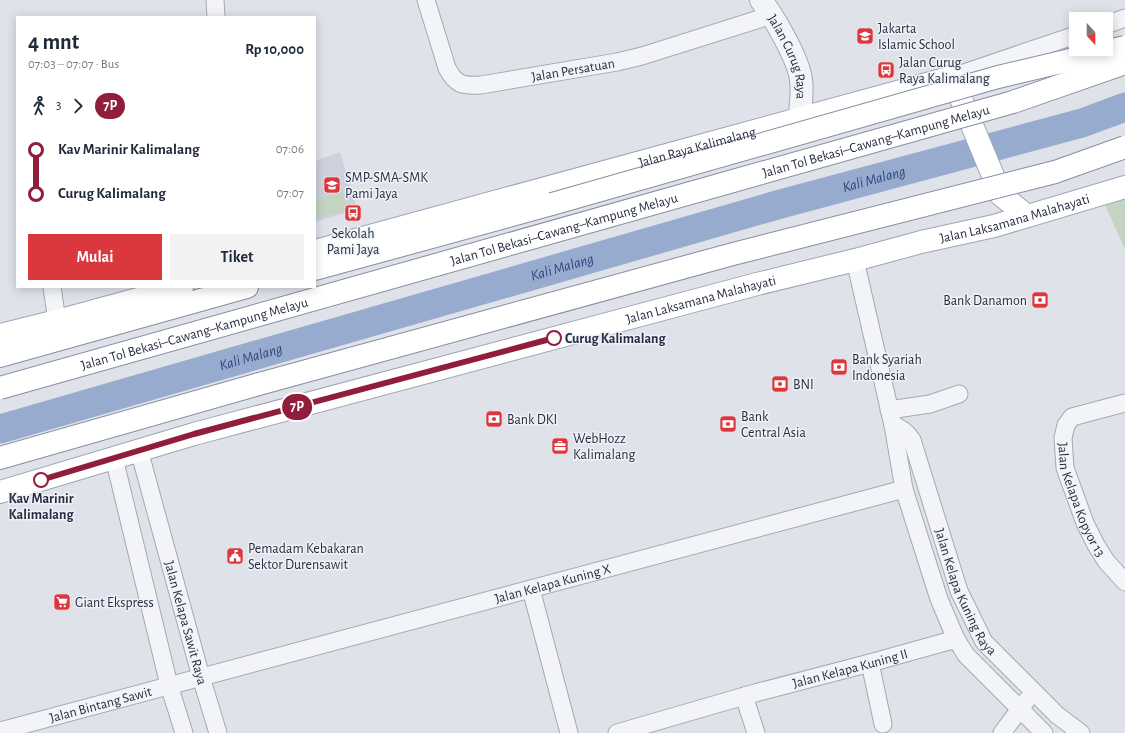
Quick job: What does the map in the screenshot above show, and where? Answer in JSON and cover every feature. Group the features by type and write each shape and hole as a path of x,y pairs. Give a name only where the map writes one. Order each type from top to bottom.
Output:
{"main road":[{"path":"316,269 552,204 998,77 1125,47"},
{"name":"Jalan Tol Bekasi–Cawang–Kampung Melayu","path":"0,388 1013,102 1125,63"},
{"name":"Jalan Raya Kalimalang","path":"316,250 952,77"},
{"path":"952,77 1000,193 1028,216"},
{"path":"0,458 259,384 726,256 1055,172 1125,147"},
{"name":"Jalan Laksamana Malahayati","path":"0,492 139,450 357,390 485,358 611,322 757,284 921,242 994,226 1125,187"},
{"path":"994,226 1000,193"},
{"path":"0,334 57,321 178,288"},
{"path":"0,356 244,288"}],"street":[{"path":"215,0 216,16"},
{"name":"Jalan Persatuan","path":"426,0 447,68 457,83 467,86 481,85 629,59 698,39 767,8"},
{"name":"Jalan Curug Raya","path":"767,8 797,64 800,73 802,85 800,118"},
{"path":"1113,22 1125,18"},
{"name":"Jalan Raya Kalimalang","path":"952,77 1069,37"},
{"name":"Jalan Kelapa Kuning Raya","path":"855,260 891,418 904,490 939,599 956,639 966,655 1044,733"},
{"path":"52,288 57,321"},
{"path":"891,418 959,394"},
{"name":"Jalan Kelapa Kopyor 13","path":"1125,404 1072,417 1066,425 1063,438 1065,468 1085,523 1106,561 1125,582"},
{"name":"Jalan Kelapa Kuning Raya","path":"891,418 909,435 912,440 960,591 984,642 1057,715 1081,733"},
{"name":"Jalan Kelapa Sawit Raya","path":"139,450 201,677 218,733"},
{"name":"Jalan Kelapa Sawit Raya","path":"114,458 169,686 184,733"},
{"name":"Jalan Kelapa Kuning X","path":"201,677 904,490"},
{"path":"129,519 155,512"},
{"path":"531,589 569,733"},
{"name":"Jalan Kelapa Kuning II","path":"617,733 744,696 870,664 956,639"},
{"path":"870,664 883,724"},
{"name":"Jalan Bintang Sawit","path":"0,731 201,677"},
{"path":"1002,733 1021,710 1032,690"},
{"path":"744,696 756,733"}],"shaded area":[{"name":"SMP-SMA-SMK Pami Jaya","path":"340,152 357,209 316,222 316,161"}],"green space":[{"path":"1125,185 1125,247 1124,247 1100,194"},
{"path":"342,192 348,209 316,219 316,200"}],"waterway":[{"name":"Kali Malang","path":"0,429 777,205 1082,123 1125,107"}],"bus line":[{"name":"7P","path":"41,480 194,434 357,390 485,358 554,338"}],"place":[{"name":"Jakarta Islamic School","path":"865,36"},
{"name":"Jalan Curug Raya Kalimalang","path":"886,70"},
{"name":"SMP-SMA-SMK Pami Jaya","path":"332,185"},
{"name":"Sekolah Pami Jaya","path":"353,213"},
{"name":"Bank Danamon","path":"1040,300"},
{"name":"Curug Kalimalang","path":"554,338"},
{"name":"Bank Syariah Indonesia","path":"839,367"},
{"name":"BNI","path":"780,384"},
{"name":"Bank DKI","path":"494,419"},
{"name":"Bank Central Asia","path":"728,424"},
{"name":"WebHozz Kalimalang","path":"560,446"},
{"name":"Kav Marinir Kalimalang","path":"41,480"},
{"name":"Pemadam Kebakaran Sektor Durensawit","path":"235,556"},
{"name":"Giant Ekspress","path":"62,602"}]}
